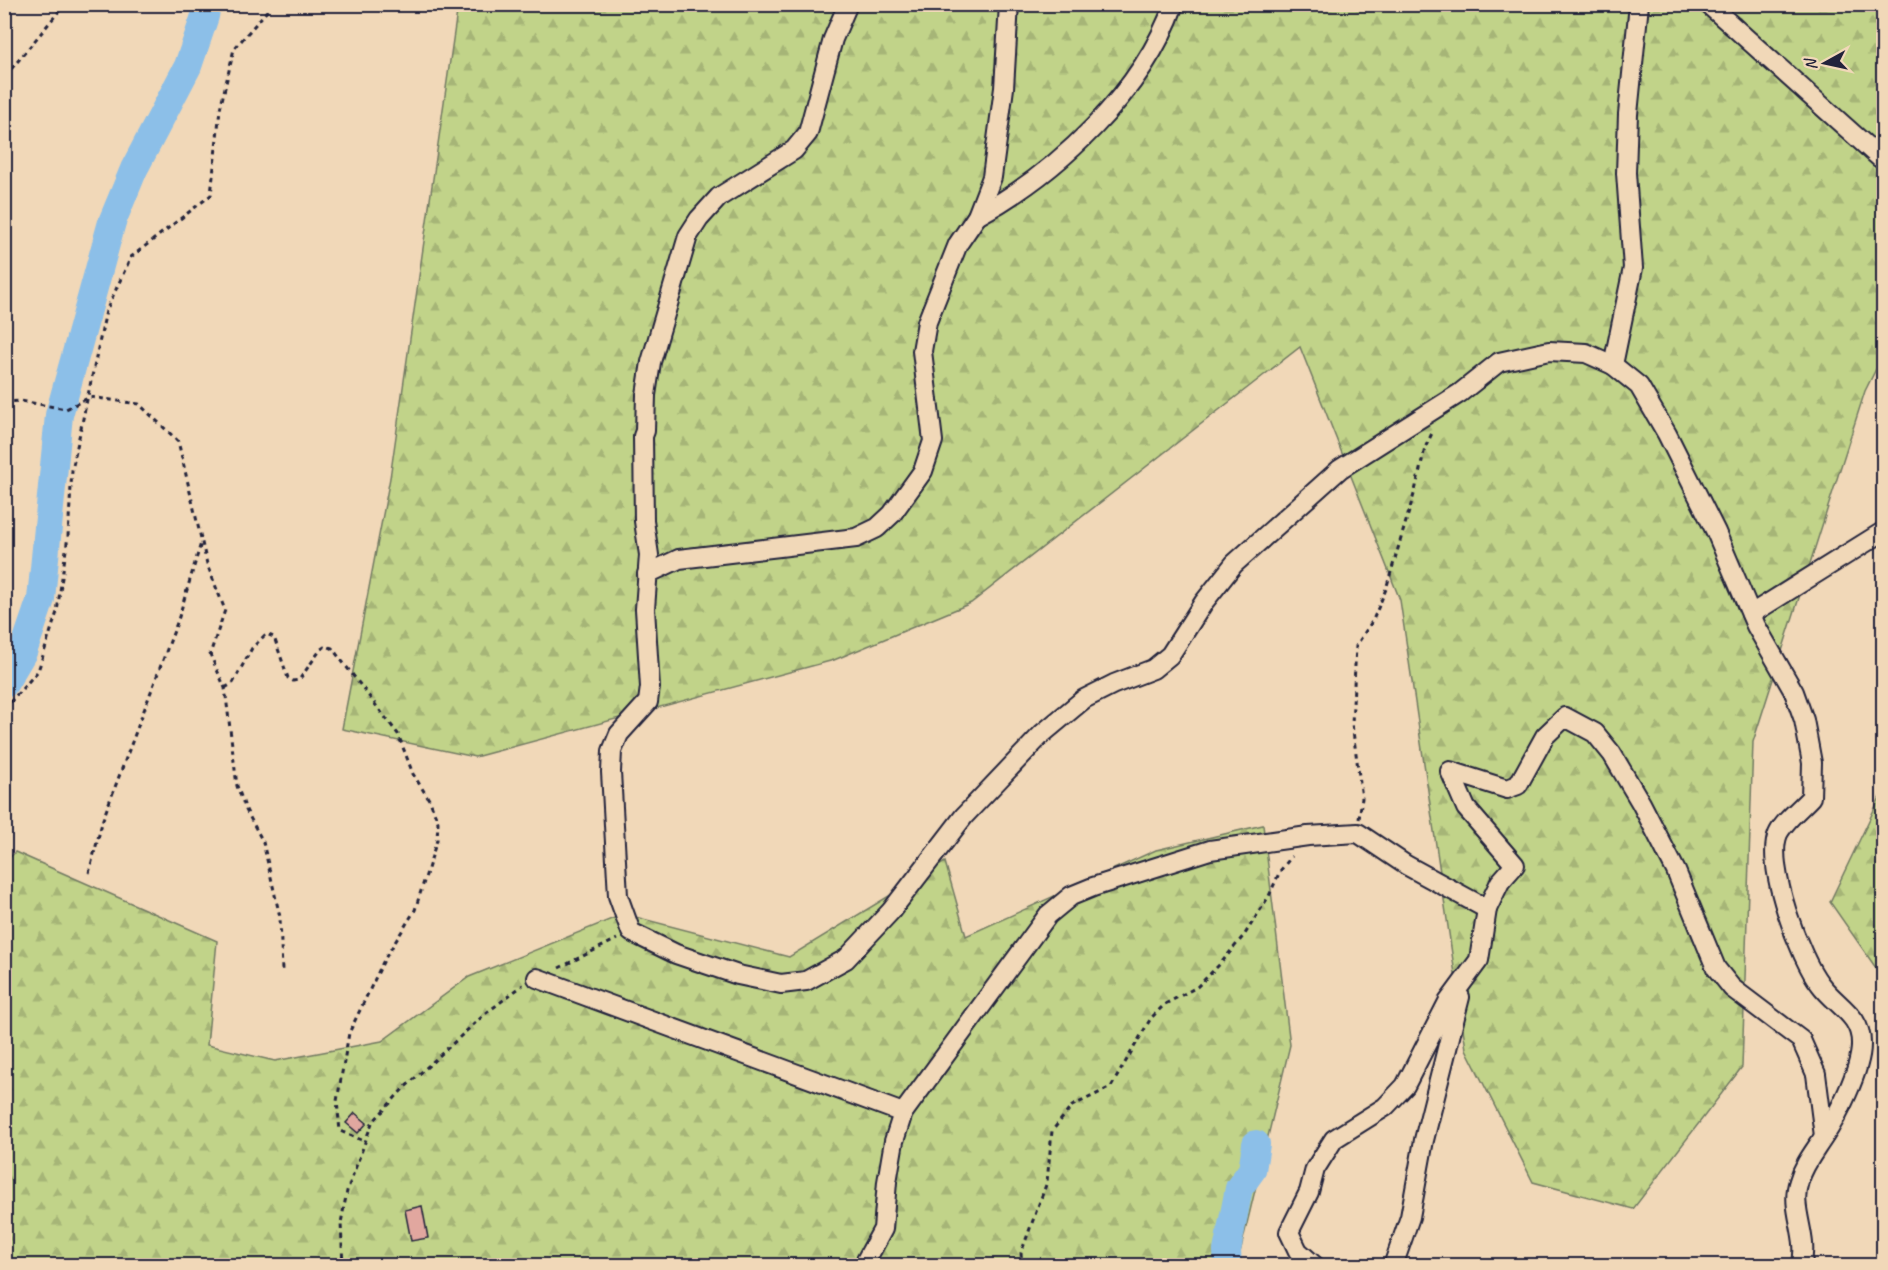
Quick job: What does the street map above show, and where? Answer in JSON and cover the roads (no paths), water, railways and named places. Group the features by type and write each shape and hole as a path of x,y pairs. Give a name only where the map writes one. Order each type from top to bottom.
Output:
{"street":[{"path":"848,4 833,39 808,133 794,150 719,197 699,219 688,236 651,362 643,436 644,521 649,555 645,609 650,654 648,702 619,734 612,751 611,772 618,896 631,932 676,954 738,975 781,984 806,981 846,959 891,911 964,816 1042,734 1084,699 1153,669 1170,655 1204,602 1234,564 1340,469 1460,393 1499,362 1549,351 1586,353 1613,365 1639,387 1667,434 1716,531 1751,614 1794,692 1804,720 1812,763 1810,797 1779,832 1775,844 1777,873 1804,963 1821,986 1858,1023 1862,1046 1857,1065 1824,1136 1805,1164 1797,1184 1797,1210 1804,1237 1801,1266"},
{"path":"647,573 679,559 856,538 877,528 892,514 923,471 933,441 922,351 927,321 958,244 977,216 992,177 1004,88 1009,4"},
{"path":"977,216 1037,178 1107,111 1153,52 1174,4"},
{"path":"1613,365 1634,268 1626,173 1628,114 1639,4"},
{"path":"1708,4 1778,64 1842,125 1881,158 1884,158"},
{"path":"1751,614 1884,531"},
{"path":"1315,1266 1298,1251 1289,1232 1309,1192 1315,1169 1335,1139 1385,1107 1405,1086 1448,1002 1479,960 1487,909 1500,882 1515,865 1466,808 1450,771 1507,789 1518,785 1545,736 1565,717 1595,733 1612,754 1641,803 1676,872 1716,968 1732,988 1801,1040 1816,1074 1824,1136"},
{"path":"863,1266 883,1229 887,1182 894,1141 903,1113 1042,924 1071,896 1210,850 1308,836 1358,833 1407,865 1487,909"},
{"path":"537,978 903,1113"},
{"path":"1393,1266 1410,1217 1424,1140 1466,978"}],"waterway":[{"path":"4,684 23,652 41,599 59,415 112,222 134,169 188,66 207,4"},
{"path":"1228,1266 1227,1251 1239,1188 1252,1170 1256,1144"}]}
